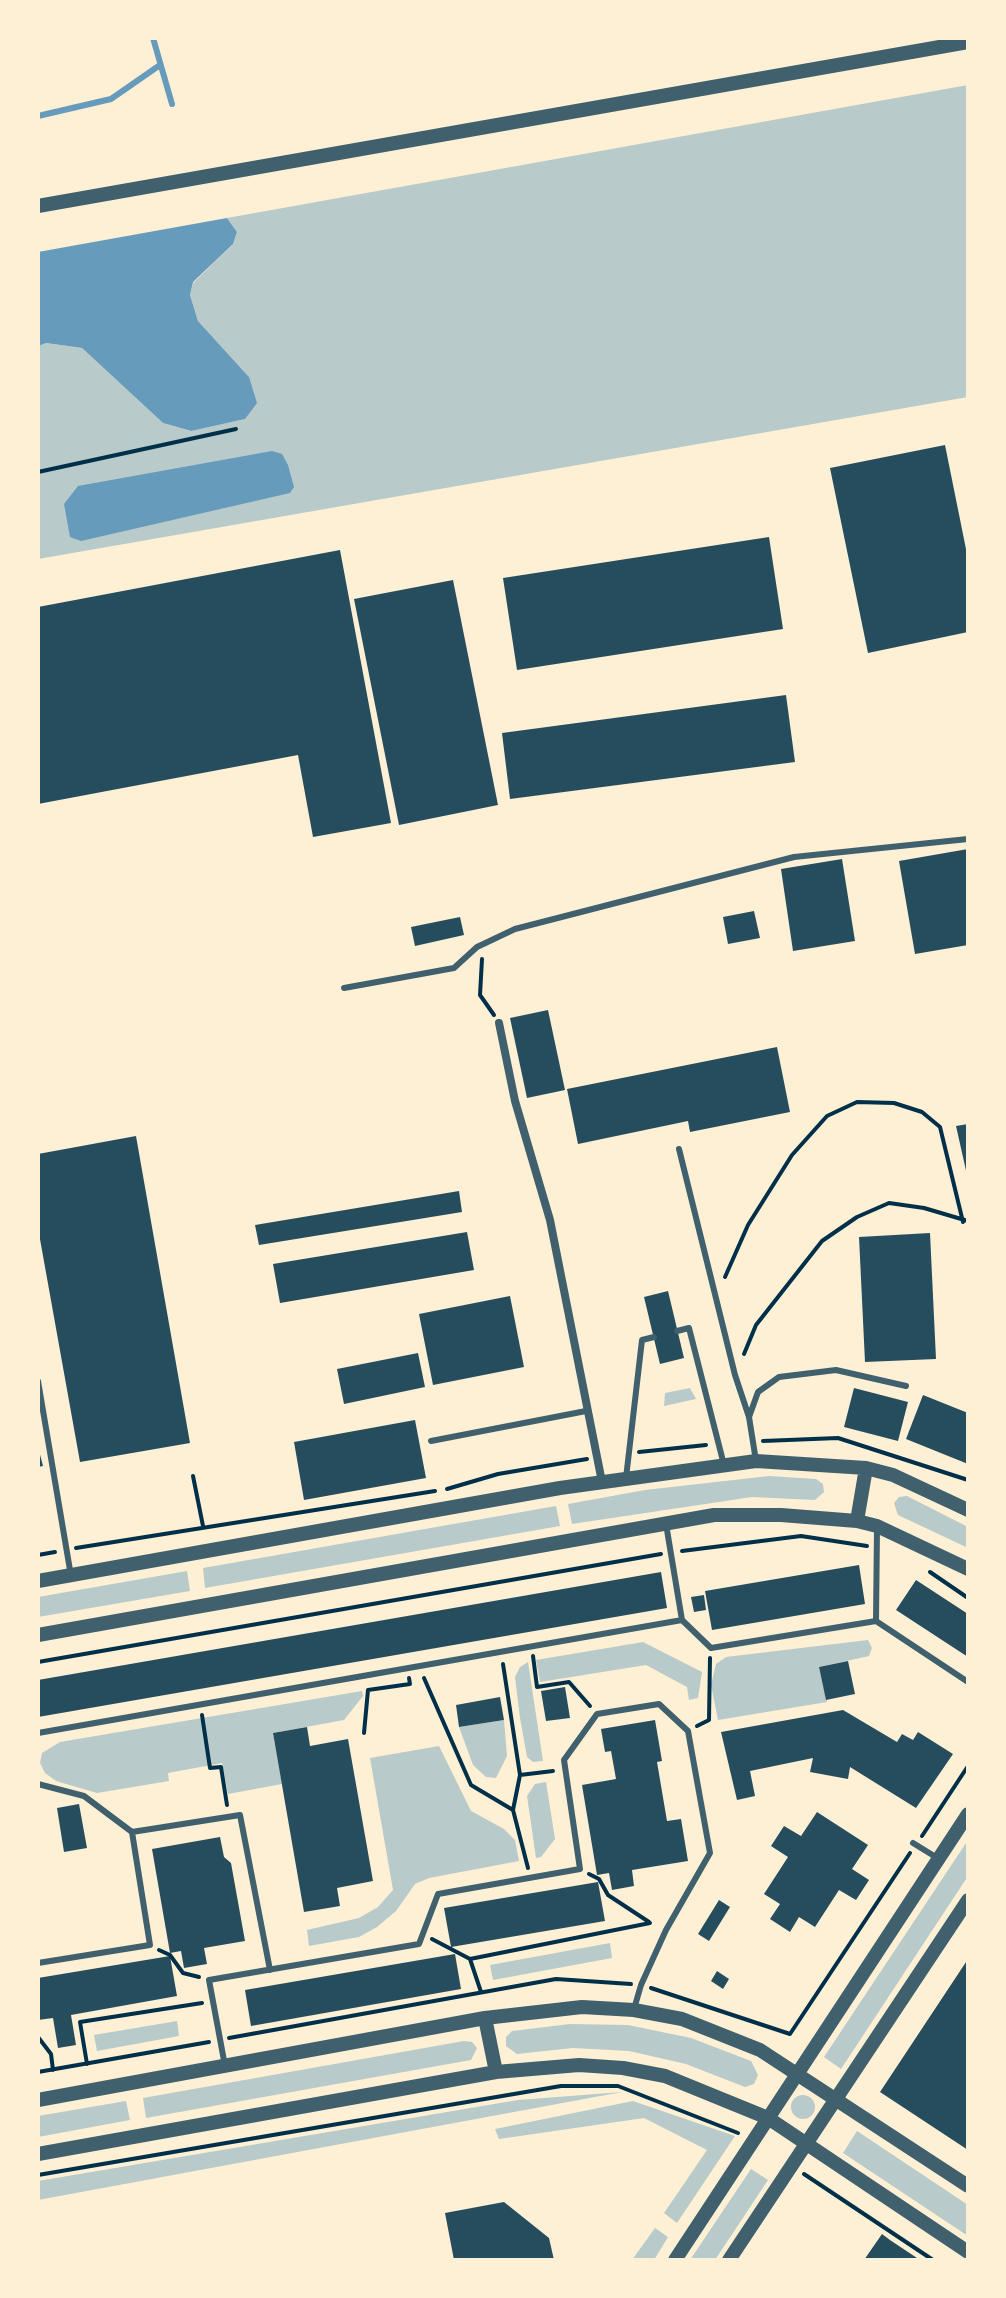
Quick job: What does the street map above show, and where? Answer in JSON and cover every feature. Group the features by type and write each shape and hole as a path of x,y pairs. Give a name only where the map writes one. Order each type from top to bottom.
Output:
{"street":[{"path":"38,206 968,42"},
{"path":"499,1023 515,1101 550,1220 602,1482"},
{"path":"38,1581 602,1482 756,1461 866,1468 893,1475 968,1510"},
{"path":"857,1521 866,1468"},
{"path":"38,1635 714,1515 781,1515 857,1521 877,1526 968,1569"},
{"path":"675,2260 968,1814"},
{"path":"729,2260 968,1900"},
{"path":"38,2100 485,2018 582,2007 634,2010 682,2019 733,2037 797,2074 968,2186"},
{"path":"485,2018 496,2072"},
{"path":"38,2154 496,2072 579,2065 623,2068 677,2080 768,2118 968,2252"}],"lane":[{"path":"344,988 454,968 477,947 515,929 794,857 968,839"},
{"path":"679,1149 735,1375 749,1417 756,1461"},
{"path":"677,1331 689,1328 724,1465"},
{"path":"626,1478 642,1340 654,1337"},
{"path":"749,1417 758,1392 779,1377 836,1370 906,1386"},
{"path":"38,1381 71,1576"},
{"path":"431,1441 586,1411"},
{"path":"666,1524 682,1620 711,1648 876,1621 968,1682"},
{"path":"876,1621 877,1526"},
{"path":"38,1733 682,1620"},
{"path":"225,2066 209,1980 419,1944 438,1894 580,1869 564,1760 597,1714 659,1704 688,1731 710,1853 666,1930 641,1985 634,2010"},
{"path":"38,1784 84,1796 132,1832 150,1945 38,1963"},
{"path":"132,1832 240,1815 270,1970"},
{"path":"914,1844 939,1859"}],"path":[{"path":"38,472 236,429"},
{"path":"483,953 480,995 499,1023"},
{"path":"720,1313 725,1274 748,1225 792,1155 827,1116 857,1102 894,1103 922,1112 940,1127 966,1222"},
{"path":"735,1375 756,1325 822,1241 857,1217 889,1203 924,1208 966,1222"},
{"path":"193,1476 203,1526"},
{"path":"38,1662 671,1553 801,1536 877,1547"},
{"path":"925,1568 968,1598"},
{"path":"709,1720 711,1648"},
{"path":"502,1652 520,1775 513,1810 531,1878"},
{"path":"533,1661 537,1687 569,1682 597,1714"},
{"path":"419,1666 471,1785 513,1810"},
{"path":"364,1733 368,1690 402,1685"},
{"path":"203,1718 210,1768 221,1767 229,1816"},
{"path":"790,2034 968,1766"},
{"path":"520,1775 566,1769"},
{"path":"594,1876 608,1895 666,1930"},
{"path":"446,1948 470,1959 650,1923"},
{"path":"150,1945 170,1955 183,1973 209,1980"},
{"path":"470,1959 481,1993"},
{"path":"87,2064 80,2022 213,2001"},
{"path":"38,2037 51,2054 53,2070"},
{"path":"38,2175 561,2086 618,2086 741,2134"},
{"path":"804,2174 933,2260"},
{"path":"890,2240 894,2234"}],"shaded area":[{"path":"968,85 968,397 38,559 38,346 45,343 82,348 163,423 190,431 245,419 249,377 198,321 190,295 193,283 233,244 237,232 227,218"},
{"path":"690,1388 696,1399 664,1406 665,1393"},
{"path":"769,1476 816,1479 823,1484 824,1492 815,1500 752,1497 572,1524 568,1504 645,1490"},
{"path":"907,1496 968,1527 968,1548 898,1515 894,1503 899,1497"},
{"path":"556,1506 560,1526 205,1588 203,1568"},
{"path":"187,1571 190,1591 38,1617 38,1597"},
{"path":"868,1640 872,1648 869,1656 819,1667 827,1702 718,1720 711,1685 716,1664 726,1657"},
{"path":"643,1642 702,1672 698,1698 689,1700 687,1687 646,1665 540,1682 536,1660"},
{"path":"528,1662 543,1761 533,1762 527,1757 520,1718 515,1677 520,1667"},
{"path":"362,1691 363,1696 344,1720 273,1733 282,1784 228,1794 222,1763 168,1773 169,1781 97,1793 56,1781 45,1773 40,1763 42,1753 60,1742"},
{"path":"504,1720 507,1756 496,1778 486,1777 473,1765 459,1727"},
{"path":"439,1746 471,1811 504,1829 515,1840 519,1861 429,1878 415,1884 396,1911 377,1927 359,1937 309,1946 307,1930 359,1918 378,1907 393,1890 370,1758"},
{"path":"546,1782 555,1839 541,1857 536,1858 527,1796 535,1784"},
{"path":"968,1840 968,1876 841,2069 824,2057"},
{"path":"610,1943 612,1958 493,1980 490,1965"},
{"path":"177,2021 179,2036 97,2051 94,2035"},
{"path":"570,2024 628,2025 691,2038 751,2061 758,2075 754,2084 745,2087 686,2064 629,2051 573,2048 517,2054 506,2046 506,2037 512,2031"},
{"path":"472,2042 477,2048 471,2060 146,2118 143,2098"},
{"path":"622,2092 38,2200 38,2181 518,2100"},
{"path":"803,2095 811,2099 815,2107 811,2115 803,2119 795,2115 791,2107 795,2099"},
{"path":"126,2101 130,2120 38,2137 38,2116"},
{"path":"633,2101 735,2136 677,2223 664,2213 707,2150 644,2118 499,2139 495,2129"},
{"path":"857,2131 968,2205 968,2236 843,2153"},
{"path":"751,2169 768,2180 715,2260 690,2260"},
{"path":"655,2228 668,2237 654,2260 632,2260"}],"water":[{"path":"227,218 237,232 233,244 193,282 190,295 198,321 249,377 257,403 245,419 191,431 163,423 82,348 46,343 38,346 38,252"},
{"path":"272,451 282,454 288,465 294,487 290,493 81,541 70,537 64,504 78,486"}],"building":[{"path":"945,445 968,559 968,632 868,653 830,468"},
{"path":"769,537 783,629 517,670 503,578"},
{"path":"340,550 391,823 313,837 298,755 38,804 38,607"},
{"path":"453,580 498,805 399,825 354,599"},
{"path":"786,695 795,762 510,799 502,733"},
{"path":"968,849 968,945 915,954 899,861"},
{"path":"842,859 855,941 793,951 781,869"},
{"path":"754,911 760,938 728,944 723,917"},
{"path":"460,917 464,935 415,946 411,927"},
{"path":"548,1010 565,1090 527,1098 510,1018"},
{"path":"777,1047 790,1112 690,1132 688,1121 578,1144 567,1089"},
{"path":"968,1124 968,1175 967,1175 956,1126"},
{"path":"136,1136 190,1443 80,1462 38,1228 38,1154"},
{"path":"459,1191 462,1212 259,1245 255,1225"},
{"path":"467,1232 474,1270 280,1303 273,1264"},
{"path":"930,1233 936,1359 865,1362 859,1237"},
{"path":"668,1291 684,1358 660,1364 644,1297"},
{"path":"510,1296 524,1367 433,1385 419,1314"},
{"path":"418,1353 425,1387 344,1404 337,1369"},
{"path":"854,1388 908,1402 898,1441 844,1427"},
{"path":"923,1395 968,1413 968,1464 906,1439"},
{"path":"415,1420 426,1478 304,1500 294,1442"},
{"path":"38,1447 43,1466 38,1467"},
{"path":"859,1565 865,1604 712,1630 705,1591"},
{"path":"661,1572 667,1608 38,1717 38,1680"},
{"path":"916,1580 968,1614 968,1657 896,1610"},
{"path":"704,1595 706,1610 694,1612 691,1597"},
{"path":"848,1661 855,1694 826,1700 819,1667"},
{"path":"565,1687 570,1718 546,1721 541,1691"},
{"path":"500,1697 504,1720 459,1727 456,1705"},
{"path":"843,1710 897,1742 902,1734 913,1740 918,1732 953,1754 916,1808 850,1767 848,1779 810,1772 813,1758 750,1771 755,1796 737,1800 721,1732"},
{"path":"655,1720 662,1761 657,1762 667,1821 681,1819 688,1861 632,1870 634,1886 612,1890 609,1873 597,1875 582,1785 616,1779 611,1751 605,1752 601,1729"},
{"path":"307,1727 310,1746 348,1739 373,1881 337,1888 340,1906 304,1912 273,1733"},
{"path":"79,1804 87,1848 64,1852 57,1808"},
{"path":"817,1812 868,1845 852,1869 869,1880 856,1900 839,1890 815,1927 799,1917 790,1932 770,1919 780,1904 764,1894 788,1857 771,1846 784,1826 801,1836"},
{"path":"220,1837 224,1857 231,1863 245,1941 204,1948 207,1964 184,1968 181,1951 170,1953 152,1849"},
{"path":"598,1882 605,1921 451,1947 444,1908"},
{"path":"719,1900 730,1907 709,1941 698,1934"},
{"path":"455,1954 461,1989 251,2026 245,1990"},
{"path":"170,1956 177,1996 71,2015 76,2045 58,2048 53,2018 38,2020 38,1978"},
{"path":"968,1959 968,2150 880,2092"},
{"path":"717,1971 729,1979 723,1989 711,1981"},
{"path":"504,2202 549,2238 554,2260 454,2260 445,2213"},
{"path":"882,2234 890,2240 920,2260 864,2260"}],"waterway":[{"path":"153,38 172,104"},
{"path":"38,116 111,99 160,65"}]}
